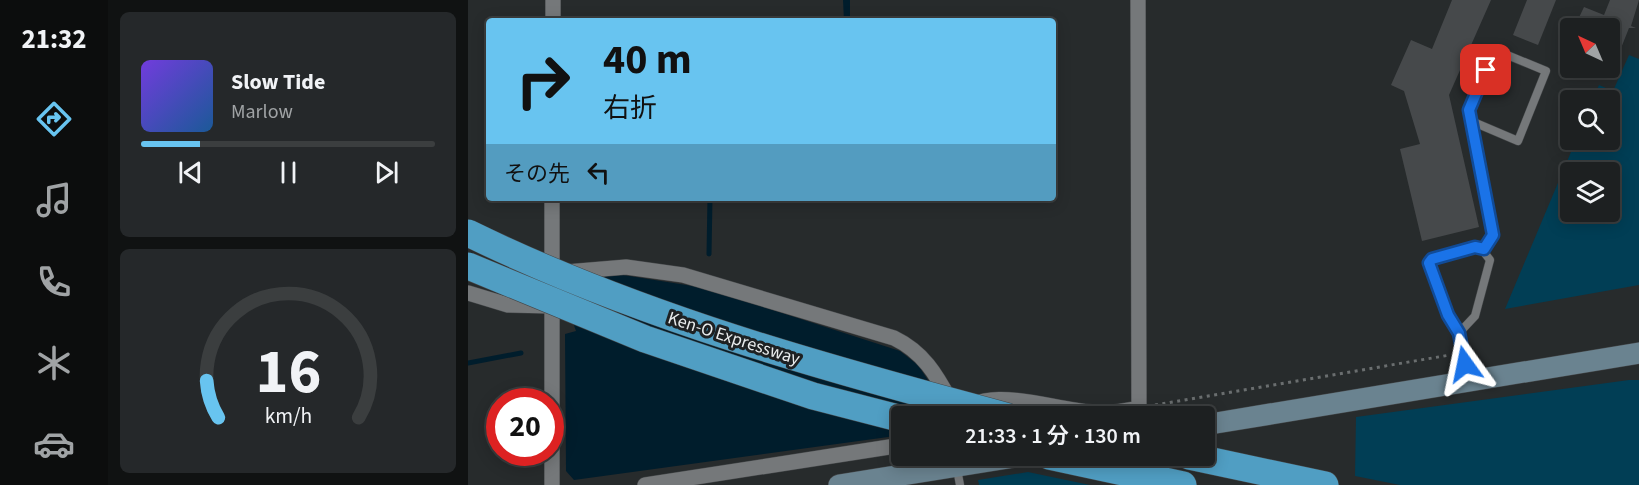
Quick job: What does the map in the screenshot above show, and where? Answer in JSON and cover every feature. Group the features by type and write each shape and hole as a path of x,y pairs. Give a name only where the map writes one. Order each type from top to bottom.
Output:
{"highway":[{"name":"Ken-O Expressway","path":"468,233 656,312 822,368 967,406"},
{"name":"Ken-O Expressway","path":"468,266 645,339 813,396 891,416"},
{"path":"1215,462 1325,485"},
{"path":"1095,466 1183,485"}],"main road":[{"path":"1215,423 1639,353"},
{"path":"839,485 958,476 990,466"}],"street":[{"path":"553,0 553,18"},
{"path":"1138,0 1139,406"},
{"path":"552,201 552,485"},
{"path":"552,273 626,267 683,275 894,338 911,346 926,359 950,406"},
{"path":"468,293 508,305 552,306"},
{"path":"971,406 998,399 1048,406"},
{"path":"645,485 891,447"}],"lane":[{"path":"1471,121 1518,141 1546,71 1495,50 1469,110 1471,121 1493,235 1484,249"},
{"path":"1459,333 1475,316 1490,260 1484,249 1475,247 1432,259 1429,263 1448,315 1459,333 1469,382"}],"path":[{"path":"1172,406 1463,353"}],"shaded area":[{"path":"843,0 850,0 850,18 844,18"},
{"path":"1629,55 1639,59 1639,285 1505,309 1560,178 1560,222 1620,222 1620,162 1567,162 1572,150 1620,150 1620,90 1613,90"},
{"path":"1599,85 1611,90 1597,90"},
{"path":"567,272 617,274 705,288 900,351 918,365 943,403 942,406 891,406 891,436 888,437 574,480 566,471 565,334 576,331 564,297"},
{"path":"1639,380 1639,485 1400,485 1355,476 1356,417"},
{"path":"1028,472 1090,485 979,485 978,480"}],"building":[{"path":"1452,0 1491,0 1449,95 1479,227 1422,241 1400,149 1420,144 1404,91 1391,85 1411,40 1432,49"},
{"path":"1527,0 1556,0 1538,45 1513,35"},
{"path":"1610,0 1639,0 1631,26 1636,28 1629,28 1620,51 1620,18 1579,18 1584,7 1604,15"}],"waterway":[{"path":"709,254 710,201"},
{"path":"468,363 521,353"}],"route":[{"path":"1465,364 1459,333 1448,315 1429,263 1432,259 1475,247 1484,249 1493,235 1469,110 1486,70"}]}
